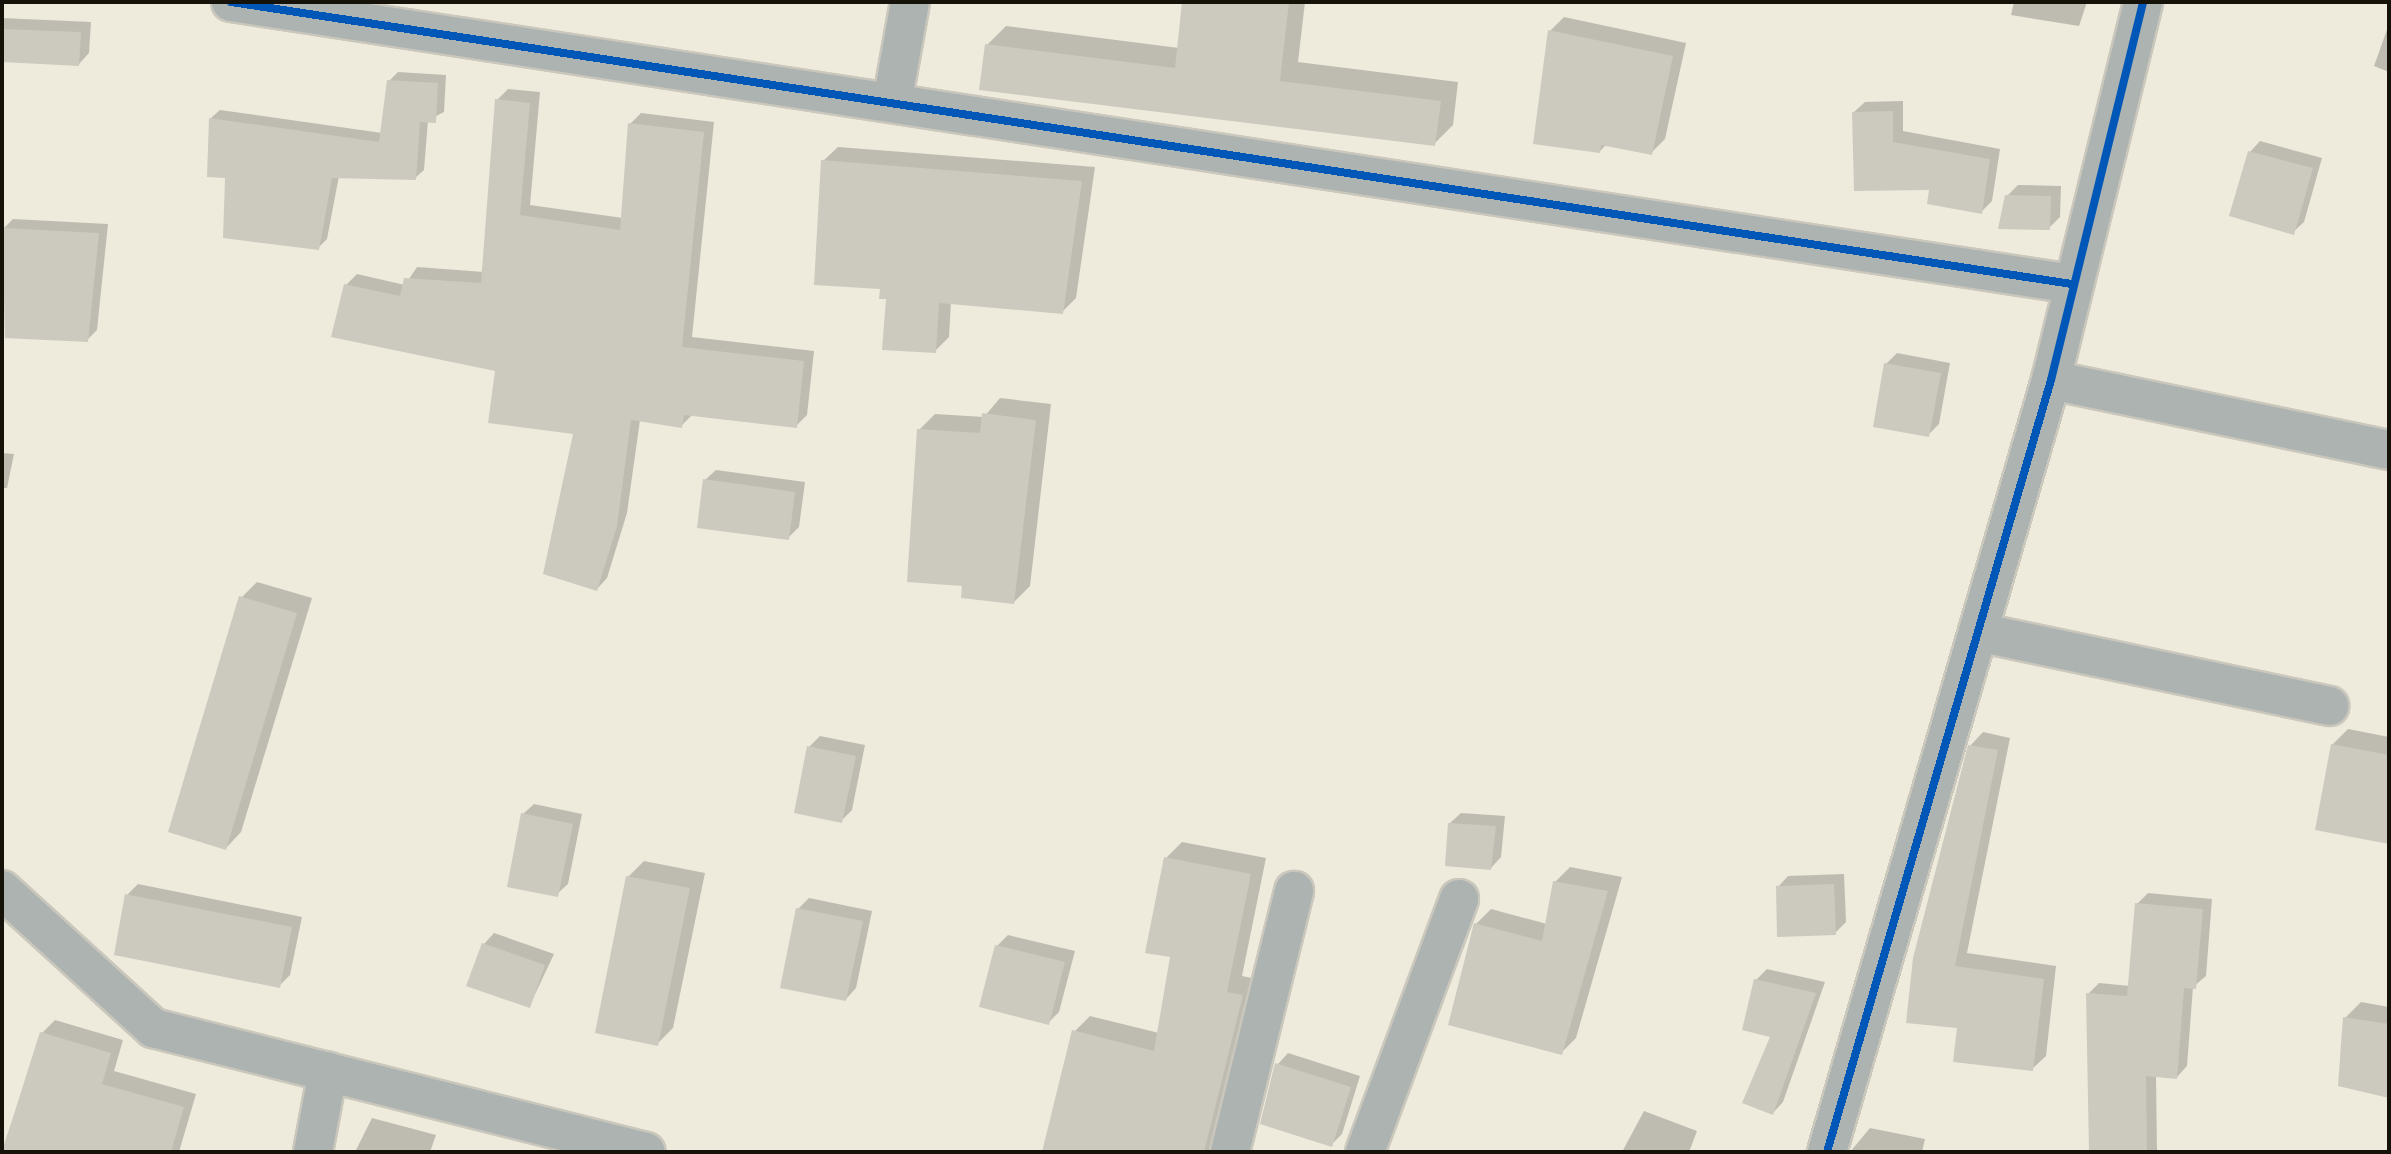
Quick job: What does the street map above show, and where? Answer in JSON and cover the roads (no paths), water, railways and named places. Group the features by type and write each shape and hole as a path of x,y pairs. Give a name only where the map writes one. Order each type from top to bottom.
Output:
{"street":[{"path":"231,2 2071,284"},
{"path":"892,103 910,2"},
{"path":"1827,1152 2051,380 2071,284 2143,2"},
{"path":"2051,380 2389,450"},
{"path":"1978,632 2329,706"},
{"path":"2,890 153,1028 646,1152"},
{"path":"1230,1152 1294,891"},
{"path":"1365,1152 1459,899"},
{"path":"313,1152 328,1071"}]}
